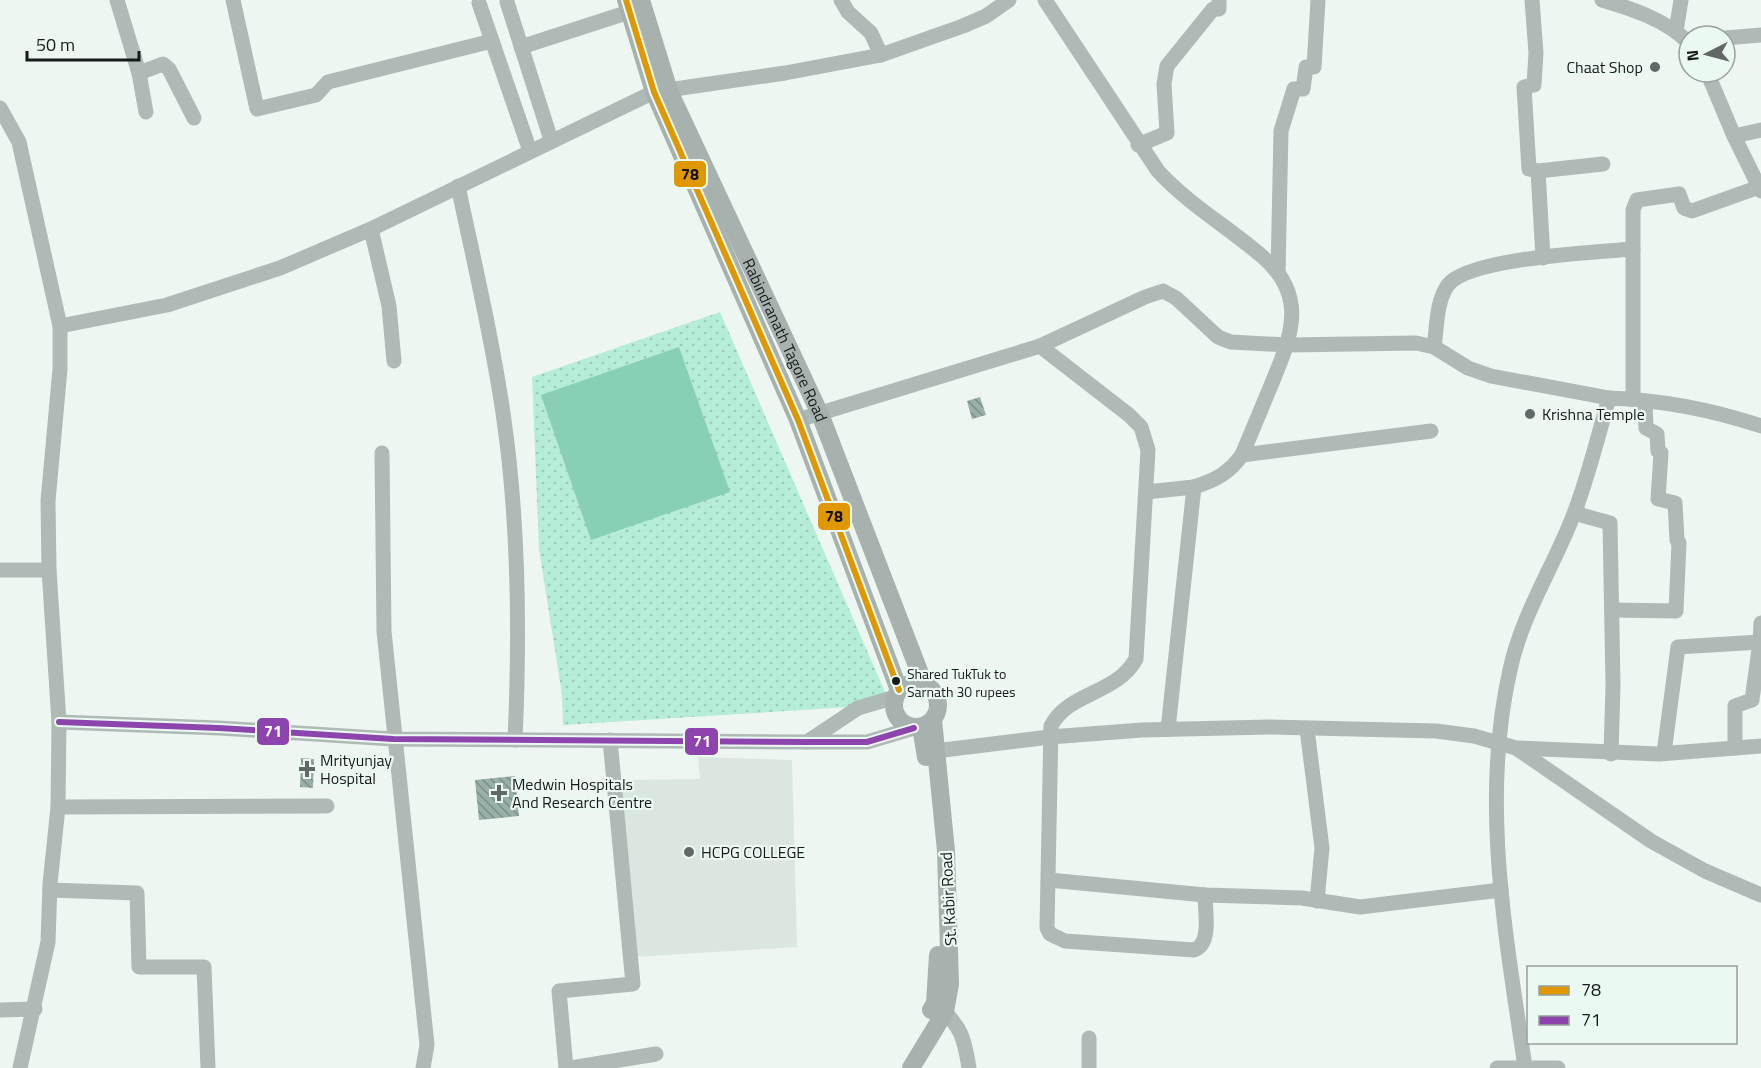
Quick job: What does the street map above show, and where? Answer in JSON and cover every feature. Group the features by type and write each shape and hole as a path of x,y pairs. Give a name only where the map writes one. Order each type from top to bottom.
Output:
{"main road":[{"name":"Rabindranath Tagore Road","path":"632,4 662,92 798,420 897,694 894,711 901,723 923,725 937,714 938,700 930,688 924,684 820,414 662,92"},
{"path":"897,694 910,683 924,684"},
{"name":"St. Kabir Road","path":"911,1068 940,1008 931,751 923,725"},
{"name":"St. Kabir Road","path":"896,1068 922,1029 940,1008"}],"street":[{"path":"117,0 139,73 146,112"},
{"path":"233,0 257,109 316,95 328,82 492,41"},
{"path":"841,0 848,12 871,33 881,55"},
{"path":"60,326 204,295 280,268 371,229 551,140 662,92 881,55 963,26 1009,0"},
{"path":"1045,0 1138,145 1172,186 1264,259 1278,273 1291,300 1293,316 1288,345 1242,455 1231,470 1215,481 1194,487 1146,492"},
{"path":"1138,145 1167,132 1164,84 1167,66 1213,9 1219,9 1219,0"},
{"path":"1278,273 1281,131 1294,89 1303,89 1306,66 1314,67 1318,0"},
{"path":"1532,0 1536,53 1534,85 1524,87 1529,169 1538,171 1603,164"},
{"path":"1602,0 1654,18 1676,31 1681,0"},
{"path":"507,2 551,140"},
{"path":"479,3 530,151"},
{"path":"521,47 632,4"},
{"path":"1737,37 1761,35"},
{"path":"139,73 163,64 169,69 194,118"},
{"path":"1612,610 1676,611 1679,543 1675,503 1658,499 1661,453 1658,451 1657,434 1646,428 1639,400 1633,210 1637,200 1679,194 1684,208 1692,211 1760,189 1712,84"},
{"path":"0,108 14,128 19,142 60,326 60,369 48,501 49,570 58,722 58,807 48,942 35,1009 20,1068"},
{"path":"1734,136 1761,130"},
{"path":"1538,171 1543,258"},
{"path":"458,186 497,377 510,476 518,609 515,740"},
{"path":"371,229 388,306 394,361"},
{"path":"1434,347 1441,300 1448,285 1456,277 1486,267 1543,258 1633,249"},
{"path":"798,420 1040,346 1145,297 1163,291 1176,298 1218,337 1246,344 1416,343 1434,347 1468,368 1491,376 1609,398 1639,400 1738,418 1761,426"},
{"path":"1040,346 1141,427 1148,450 1136,659 1129,671 1117,682 1064,709 1056,717 1050,736 1047,928 1050,934 1065,941 1194,950 1200,948 1205,941 1205,895"},
{"path":"1525,1067 1501,890 1495,814 1498,742 1513,658 1538,588 1576,508 1609,398"},
{"path":"1242,455 1431,431"},
{"path":"382,453 384,631 393,738 427,1045 423,1068"},
{"path":"1168,729 1194,487"},
{"path":"1576,508 1581,514 1610,523 1611,754"},
{"path":"0,570 49,570"},
{"path":"1735,748 1735,706 1752,700 1761,623"},
{"path":"1664,753 1678,647 1760,642"},
{"path":"807,742 858,708 897,694"},
{"path":"58,722 393,738 807,742 867,742 923,725"},
{"path":"931,751 1050,736 1168,729 1436,731 1498,742 1516,748 1611,754 1664,753 1761,746"},
{"path":"1307,729 1322,848 1317,901"},
{"path":"566,1068 559,991 633,984 610,740"},
{"path":"1516,748 1651,841 1705,871 1761,895"},
{"path":"58,807 327,806"},
{"path":"1048,880 1205,895 1317,901 1360,907 1501,890"},
{"path":"50,891 137,893 139,967 204,967 208,1068"},
{"path":"940,1008 955,1021 964,1038 969,1068"},
{"path":"0,1010 35,1009"},
{"path":"1089,1038 1089,1068"},
{"path":"571,1068 656,1054"},
{"path":"1497,1068 1558,1068"}],"shaded area":[{"path":"720,312 885,692 850,707 563,725 562,695 539,549 532,377"},
{"path":"679,347 730,492 591,540 541,395"},
{"path":"698,757 792,760 797,947 634,957 617,780 700,779"}],"building":[{"path":"980,397 986,415 972,419 967,401"},
{"path":"301,758 314,759 313,788 300,787"},
{"path":"515,776 519,816 479,820 475,780"}],"transit line":[{"name":"78","path":"626,0 654,92 798,420 899,690"},
{"name":"71","path":"59,722 219,728 393,739 807,742 867,742 914,728"}],"place":[{"name":"Chaat Shop","path":"1655,67"},
{"name":"Krishna Temple","path":"1530,414"},
{"name":"Shared TukTuk to Sarnath 30 rupees","path":"896,681"},
{"name":"Mrityunjay Hospital","path":"307,769"},
{"name":"Medwin Hospitals And Research Centre","path":"499,793"},
{"name":"HCPG COLLEGE","path":"689,852"}]}
